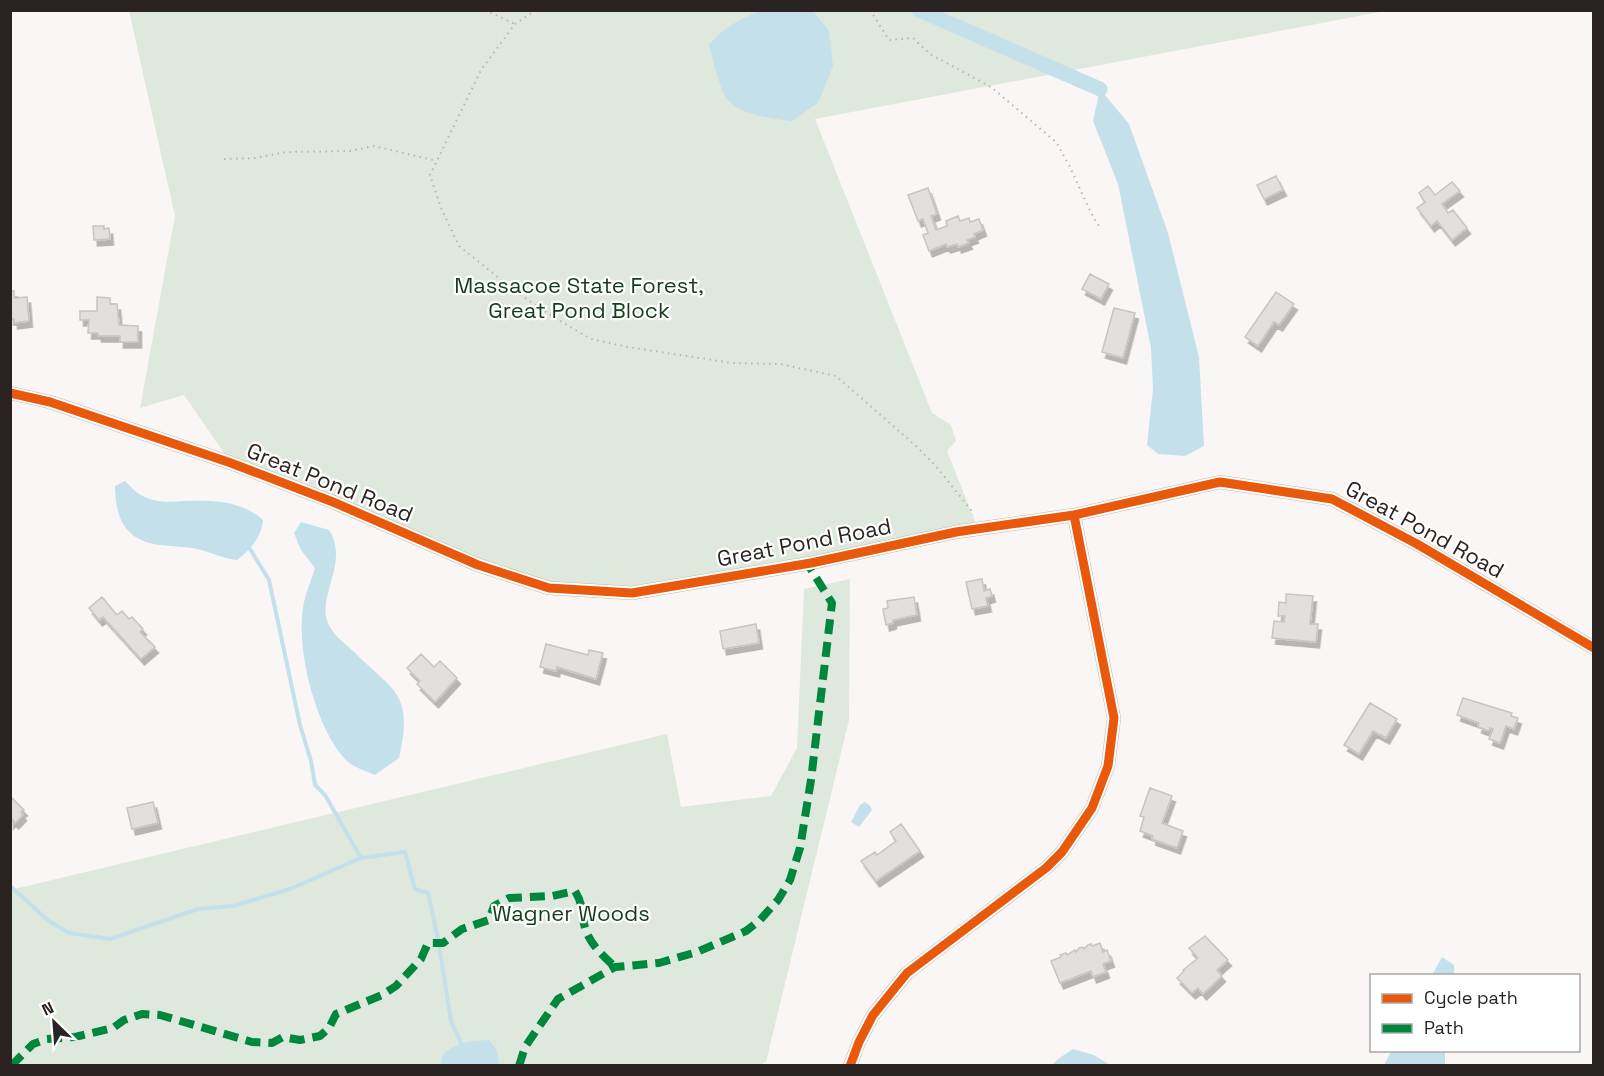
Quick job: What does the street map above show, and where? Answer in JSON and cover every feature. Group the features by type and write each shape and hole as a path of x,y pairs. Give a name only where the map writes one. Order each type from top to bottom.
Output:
{"street":[{"name":"Great Pond Road","path":"10,393 50,402 231,463 333,502 478,565 549,588 633,592 807,563 956,532 1074,515 1220,482 1332,499 1417,544 1593,648"},
{"path":"850,1065 873,1015 907,973 1046,868 1062,852 1092,808 1108,766 1114,718 1074,515"}],"path":[{"path":"485,10 515,24"},
{"path":"536,10 515,24 481,70 430,175 441,208 459,246 519,294 591,339 732,363 780,364 836,376 935,465 971,510 978,529"},
{"path":"870,10 889,40 913,38 930,54 991,87 1056,142 1099,226"},
{"path":"224,159 255,158 286,152 350,151 374,146 437,161"}],"green space":[{"name":"Massacoe State Forest, Great Pond Block","path":"129,11 1385,11 815,119 932,413 951,425 956,441 947,451 978,529 632,593 549,588 231,463 184,395 140,408 175,216"},
{"name":"Wagner Woods","path":"850,579 849,720 766,1062 756,1066 11,1065 10,890 667,734 681,807 771,796 797,748 804,589"}],"water":[{"path":"759,11 813,11 829,31 833,66 818,103 792,121 757,115 739,109 727,99 716,73 709,45 726,29"},
{"path":"1100,89 1129,124 1168,233 1199,357 1204,446 1185,456 1158,454 1147,445 1153,389 1151,348 1118,184 1093,121"},
{"path":"125,481 138,493 152,500 216,501 245,508 263,520 258,538 237,560 192,548 148,543 130,533 120,517 115,486"},
{"path":"301,522 329,530 335,543 335,568 326,605 326,616 330,627 389,685 402,706 404,719 399,758 375,775 349,762 335,746 317,709 306,666 302,625 304,603 315,568 301,550 294,533"},
{"path":"865,802 872,810 859,827 851,822 860,805"},
{"path":"1442,957 1454,965 1454,974 1433,974"},
{"path":"489,1040 497,1050 499,1065 441,1065 442,1056 452,1048 469,1042"},
{"path":"1073,1049 1094,1055 1110,1065 1052,1065"},
{"path":"1390,1052 1445,1052 1445,1065 1384,1065"}],"building":[{"path":"1276,176 1283,190 1264,199 1257,185"},
{"path":"1452,182 1460,191 1442,204 1448,213 1453,210 1467,228 1452,240 1437,221 1431,226 1417,208 1425,202 1419,193 1428,186 1435,195"},
{"path":"928,188 937,214 931,216 936,230 947,226 946,221 958,216 960,221 969,218 970,222 979,219 983,230 967,240 969,243 958,247 957,244 947,247 946,244 929,251 923,235 928,233 923,219 918,221 908,195"},
{"path":"93,226 109,228 110,239 94,240"},
{"path":"1090,274 1109,284 1101,299 1082,289"},
{"path":"10,291 14,291 14,298 27,297 29,321 14,323 14,319 10,319"},
{"path":"1276,292 1294,304 1279,325 1274,322 1258,346 1245,337"},
{"path":"97,297 110,298 110,304 117,304 119,325 138,326 138,342 120,342 120,336 98,336 98,333 88,333 89,320 80,320 80,311 97,311"},
{"path":"1114,308 1135,313 1123,358 1102,352"},
{"path":"982,579 984,591 990,589 992,596 986,598 988,606 972,609 966,582"},
{"path":"1286,594 1313,596 1310,624 1318,624 1316,642 1272,638 1274,621 1284,622 1285,616 1278,616 1279,602 1286,603"},
{"path":"102,597 117,615 122,611 129,619 132,617 143,629 140,632 155,647 141,659 103,617 99,620 89,608"},
{"path":"914,597 917,615 893,620 893,623 886,625 883,609 888,608 887,601"},
{"path":"756,624 759,643 723,649 720,631"},
{"path":"546,644 588,655 589,650 603,653 596,679 557,667 556,671 540,667"},
{"path":"421,654 434,667 440,661 457,678 435,702 417,684 420,681 407,668"},
{"path":"1463,698 1512,713 1511,716 1518,718 1514,729 1506,726 1500,743 1489,739 1493,729 1490,728 1489,731 1478,727 1479,723 1457,715"},
{"path":"1370,703 1397,719 1386,738 1373,731 1359,754 1344,745"},
{"path":"1150,788 1172,796 1162,823 1183,831 1177,848 1152,839 1153,836 1140,831 1144,817 1140,816"},
{"path":"10,796 24,810 21,812 23,815 15,823 13,820 10,823"},
{"path":"153,802 158,823 132,829 127,808"},
{"path":"901,824 920,851 876,881 861,861 875,852 877,855 896,841 890,832"},
{"path":"1205,936 1228,960 1217,970 1222,976 1203,994 1198,988 1192,993 1177,978 1198,958 1189,948"},
{"path":"1100,943 1103,952 1107,950 1111,961 1103,964 1106,972 1093,977 1091,971 1060,983 1051,961 1061,957 1060,955 1066,953 1067,955 1075,950 1076,952 1079,948 1084,949 1088,945"}],"waterway":[{"path":"919,10 1100,89"},
{"path":"250,549 269,580 315,785 325,795 361,858"},
{"path":"10,886 49,921 69,933 110,939 198,909 233,906 290,889 361,858 405,852 415,889 428,893 451,1021 462,1045"}],"marked path":[{"path":"519,1066 525,1047 558,999 615,967 659,963 697,952 746,931 760,920 778,900 790,880 800,848 811,780 832,603 807,563"},
{"path":"11,1066 33,1044 47,1039 75,1037 113,1028 124,1020 142,1014 160,1015 252,1042 272,1043 283,1037 300,1040 320,1036 329,1028 336,1014 382,995 396,986 421,959 428,943 443,943 462,929 489,920 494,906 509,898 552,896 575,891 590,939 615,967"}],"cycle path":[{"path":"10,393 50,402 231,463 333,502 478,565 549,588 632,593 811,563 956,532 1074,515 1220,482 1332,499 1417,544 1594,648"},
{"path":"850,1066 873,1015 907,973 1046,868 1062,852 1092,808 1108,766 1114,718 1074,515"}]}
